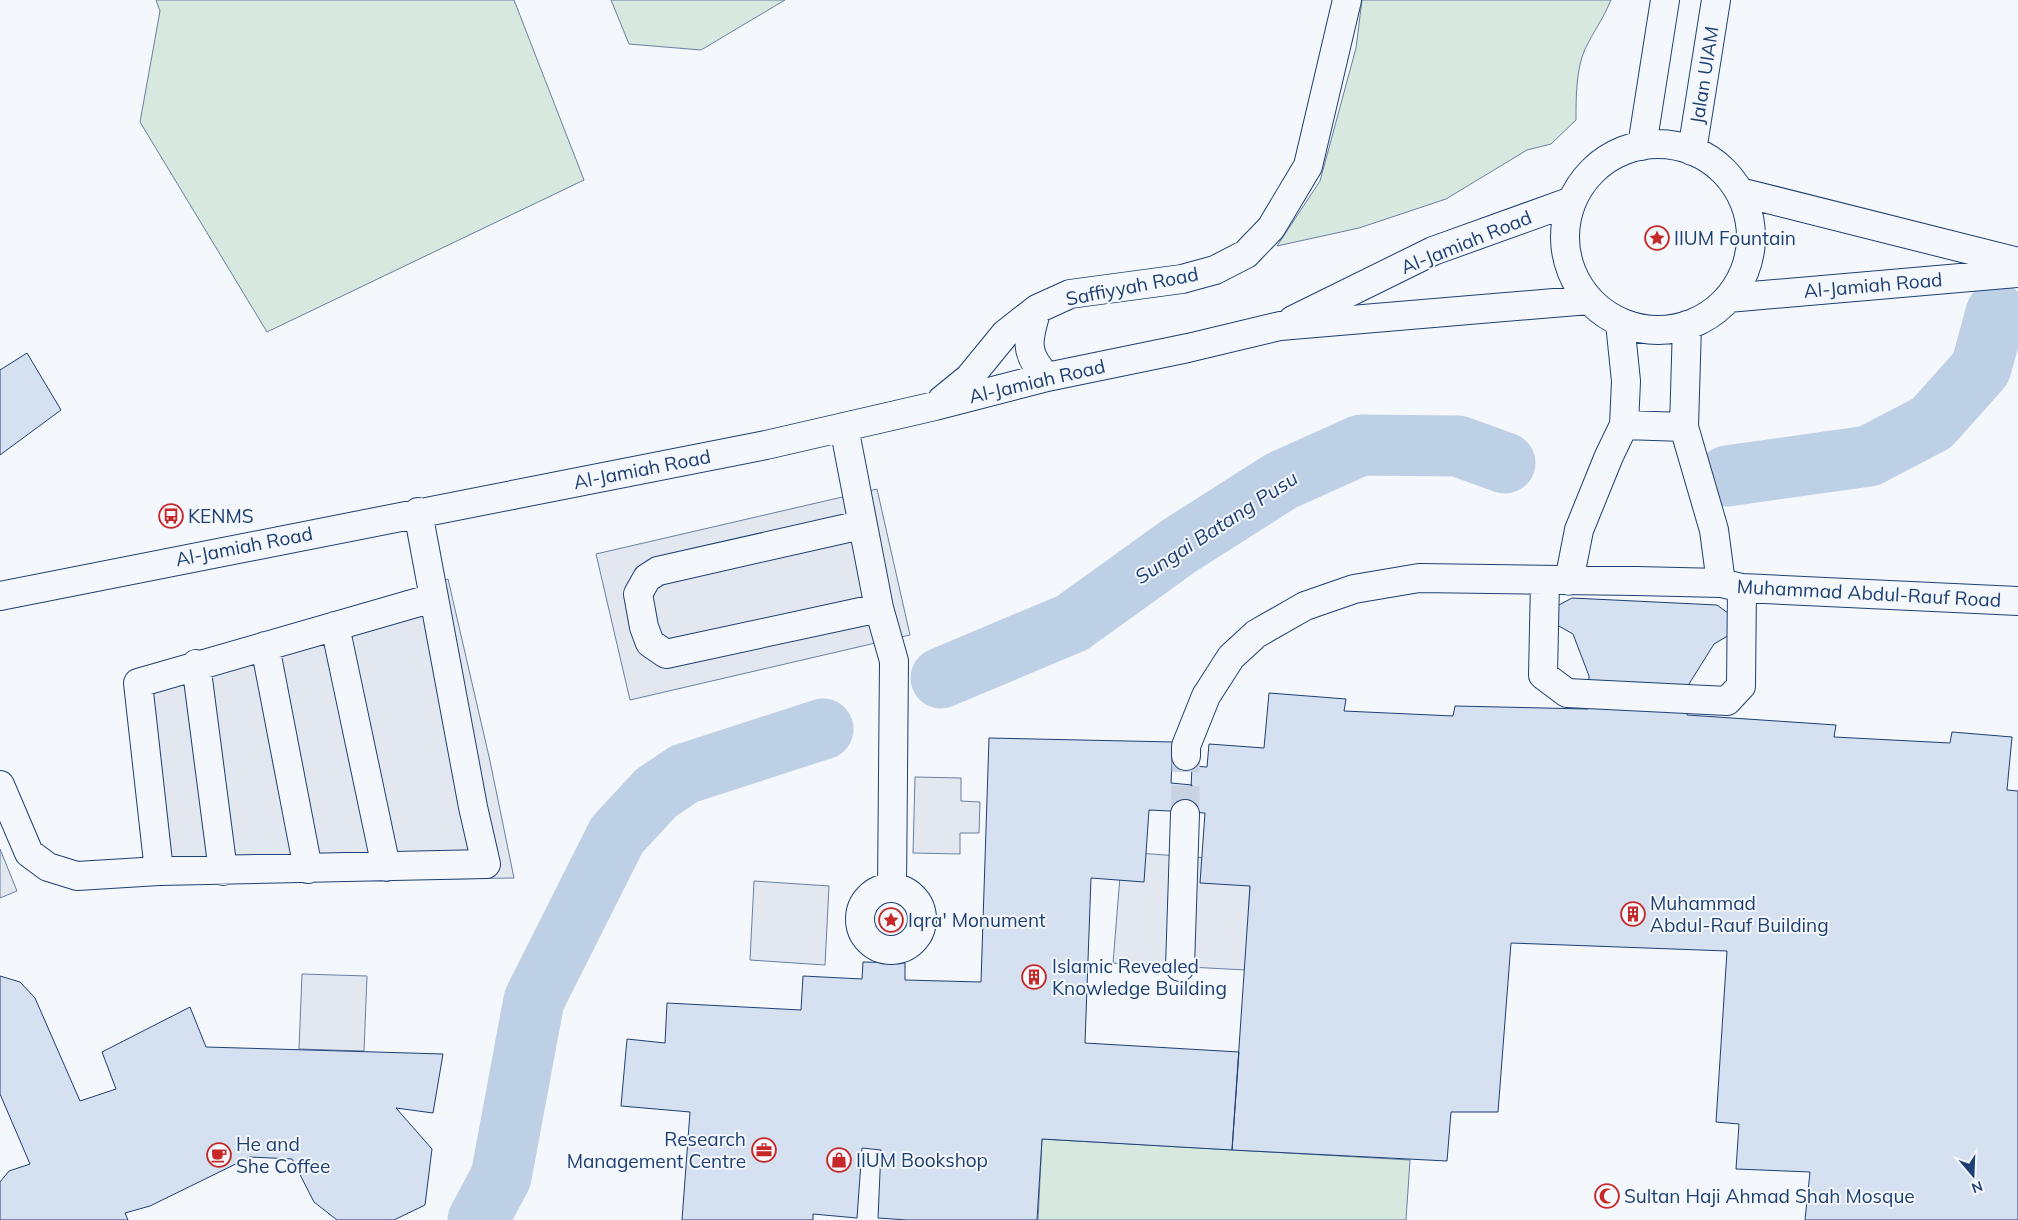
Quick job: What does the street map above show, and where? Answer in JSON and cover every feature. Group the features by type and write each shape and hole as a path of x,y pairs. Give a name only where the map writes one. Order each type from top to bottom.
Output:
{"street":[{"name":"Saffiyyah Road","path":"935,406 969,378 1005,334 1037,309 1070,294 1182,279 1215,270 1246,254 1271,228 1308,166 1347,0"},
{"path":"1642,146 1665,0"},
{"name":"Jalan UIAM","path":"1692,151 1716,0"},
{"path":"1667,145 1692,151 1720,167 1740,192 1750,218 1751,247 1743,274 1728,298 1709,315 1687,325 1664,329 1642,329 1620,322 1603,313 1589,300 1574,278 1566,253 1565,227 1572,201 1581,185 1607,159 1624,151 1642,146 1667,145"},
{"name":"Al-Jamiah Road","path":"1740,192 2018,262"},
{"name":"Al-Jamiah Road","path":"1280,326 1433,251 1572,201"},
{"name":"Al-Jamiah Road","path":"1728,298 2018,273"},
{"name":"Al-Jamiah Road","path":"0,596 418,512 766,445 935,406 1047,377 1188,348 1280,326 1589,300"},
{"path":"1037,309 1030,334 1029,352 1036,366 1047,377"},
{"path":"1620,322 1626,381 1624,425 1608,456 1557,581 1543,675 1567,693 1727,702 1741,686 1731,586"},
{"name":"Muhammad Abdul-Rauf Road","path":"1687,325 1684,427 1731,586"},
{"path":"1624,425 1684,427"},
{"path":"844,427 861,525 879,608 894,661 892,888"},
{"path":"0,785 29,853 48,867 77,876 159,871 486,864 433,598 418,512"},
{"path":"861,525 658,571 647,578 638,594 644,627 650,643 666,654 879,608"},
{"name":"Muhammad Abdul-Rauf Road","path":"1186,756 1186,746 1206,696 1231,657 1256,634 1305,606 1354,589 1419,578 1731,586 2018,601"},
{"path":"159,871 138,682 433,598"},
{"path":"336,626 386,867"},
{"path":"265,646 308,869"},
{"path":"196,664 223,871"},
{"path":"1180,967 1185,814"}],"shaded area":[{"path":"156,0 514,0 584,180 267,332 140,122 160,11"},
{"path":"611,0 785,0 701,50 629,44"},
{"path":"1362,0 1611,0 1582,57 1577,84 1576,120 1551,144 1527,150 1446,199 1359,228 1277,246 1320,181 1356,48"},
{"path":"877,489 910,635 630,700 596,554"},
{"path":"448,579 490,761 514,878 150,883 127,674"},
{"path":"915,777 961,778 961,801 980,802 979,833 960,833 960,854 913,853"},
{"path":"0,849 17,891 0,898"},
{"path":"1122,852 1251,861 1246,970 1113,963"},
{"path":"754,881 829,886 825,965 750,960"},
{"path":"302,974 367,976 364,1051 299,1049"},
{"path":"1042,1139 1410,1160 1406,1220 1038,1220"}],"building":[{"path":"27,353 61,410 0,455 0,370"},
{"name":"Muhammad Abdul-Rauf Building","path":"1572,598 1717,605 1732,616 1731,634 1714,644 1689,684 1687,715 1836,725 1834,737 1950,743 1952,732 2012,737 2007,790 2018,791 2018,1220 1805,1220 1810,1172 1736,1169 1739,1124 1716,1122 1727,951 1511,943 1498,1112 1451,1112 1447,1161 1232,1150 1250,886 1200,883 1205,813 1190,812 1192,766 1207,767 1209,744 1264,748 1269,693 1346,699 1344,711 1453,716 1455,706 1588,709 1589,676 1573,634 1557,625 1557,606"},
{"name":"Islamic Revealed Knowledge Building","path":"989,738 1173,742 1171,783 1192,785 1190,812 1149,810 1144,882 1091,878 1085,1043 1239,1052 1232,1150 1042,1139 1037,1220 907,1220 878,1218 881,1150 862,1148 857,1218 813,1214 813,1220 682,1220 690,1112 621,1106 627,1039 665,1043 667,1003 801,1010 803,976 862,979 863,962 905,963 905,980 981,982"},
{"path":"0,976 20,982 35,998 80,1101 116,1089 102,1052 190,1007 206,1047 443,1054 433,1113 396,1108 432,1149 425,1205 394,1220 337,1220 314,1202 292,1159 250,1157 150,1206 125,1213 128,1220 0,1220 0,1182 9,1171 30,1164 0,1094"}],"waterway":[{"name":"Sungai Batang Pusu","path":"1727,476 1869,456 1932,423 1981,368 1996,313"},
{"name":"Sungai Batang Pusu","path":"941,678 1072,623 1179,546 1281,481 1361,445 1458,446 1505,463"},
{"name":"Sungai Batang Pusu","path":"478,1220 501,1177 534,1000 617,835 656,793 684,774 823,729"}],"tunnel":[{"path":"1185,814 1186,756"}],"place":[{"name":"IIUM Fountain","path":"1657,238"},
{"name":"KENMS","path":"171,516"},
{"name":"Muhammad Abdul-Rauf Building","path":"1633,914"},
{"name":"Iqra' Monument","path":"891,920"},
{"name":"Islamic Revealed Knowledge Building","path":"1034,977"},
{"name":"Research Management Centre","path":"764,1150"},
{"name":"He and She Coffee","path":"219,1155"},
{"name":"IIUM Bookshop","path":"839,1160"},
{"name":"Sultan Haji Ahmad Shah Mosque","path":"1607,1196"}]}
